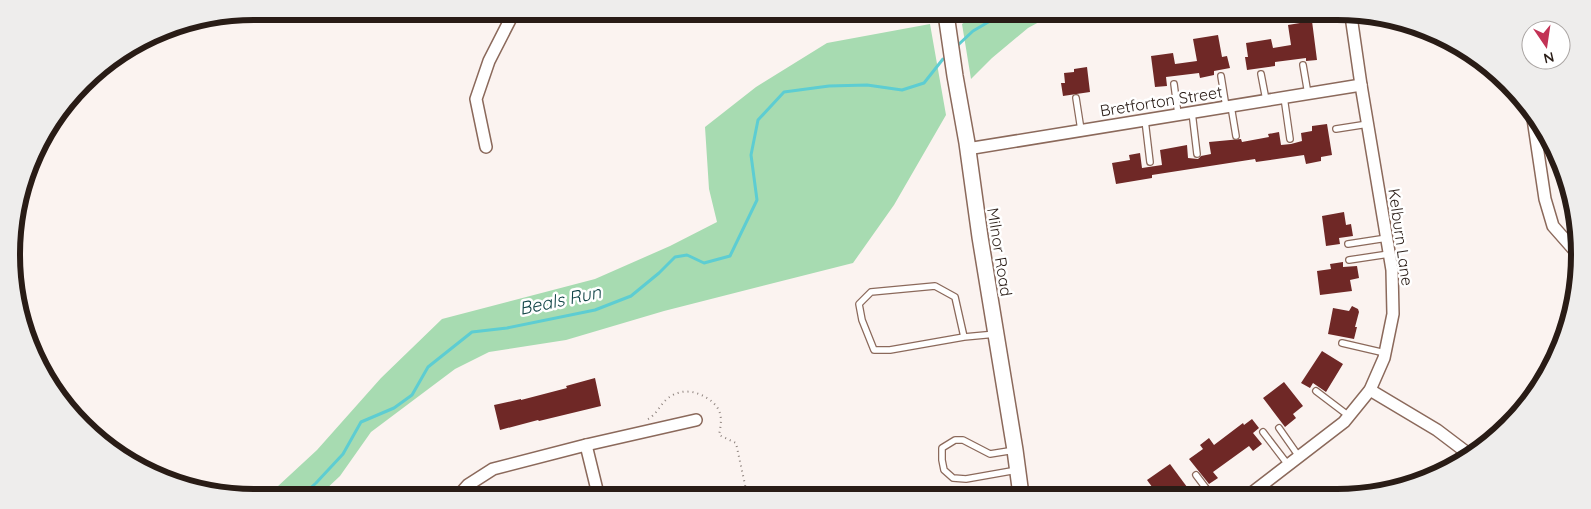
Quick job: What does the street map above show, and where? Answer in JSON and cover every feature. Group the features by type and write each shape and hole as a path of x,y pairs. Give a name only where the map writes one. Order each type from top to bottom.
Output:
{"main road":[{"name":"Milnor Road","path":"947,20 1015,450 1019,489"}],"street":[{"path":"486,147 476,99 489,61 510,20"},
{"name":"Kelburn Lane","path":"1257,489 1300,458 1344,422 1370,390 1385,353 1393,314 1390,254 1352,21"},
{"name":"Bretforton Street","path":"967,149 1361,85"},
{"path":"1535,129 1545,199 1553,226 1570,246"},
{"path":"1370,390 1437,430 1464,451"},
{"path":"464,489 492,469 696,420"},
{"path":"586,445 597,489"}],"lane":[{"path":"1303,65 1308,94"},
{"path":"1261,74 1266,100"},
{"path":"1222,76 1236,136"},
{"path":"1174,84 1178,114"},
{"path":"1284,97 1290,139"},
{"path":"1076,98 1081,130"},
{"path":"1192,112 1197,154"},
{"path":"1145,120 1150,162"},
{"path":"1336,129 1368,124"},
{"path":"1348,244 1387,238"},
{"path":"1349,260 1390,254"},
{"path":"964,337 955,297 935,286 871,292 859,304 862,320 874,350 890,350 964,337 996,334"},
{"path":"1342,343 1385,353"},
{"path":"1316,391 1349,416"},
{"path":"1279,428 1300,458"},
{"path":"1263,432 1289,466"},
{"path":"1015,450 990,454 963,440 954,440 942,448 942,460 944,470 953,478 966,479 1017,470"},
{"path":"1196,474 1207,489"}],"green space":[{"path":"968,20 1043,20 1028,28 992,58 971,79 962,24"},
{"path":"930,24 946,115 894,205 853,263 664,311 566,340 489,352 455,369 371,432 340,476 326,489 268,489 277,487 317,450 381,378 442,319 595,279 670,246 717,222 709,189 705,127 756,87 827,43"}],"building":[{"path":"1312,21 1317,60 1306,61 1306,58 1275,62 1275,66 1247,70 1245,57 1248,57 1246,43 1271,39 1273,48 1291,45 1288,25"},
{"path":"1218,35 1222,57 1227,56 1230,68 1214,71 1214,75 1200,78 1199,73 1166,77 1167,86 1155,87 1151,56 1173,53 1175,64 1197,61 1193,39"},
{"path":"1087,67 1090,92 1063,96 1061,83 1065,83 1064,73 1074,72 1074,69"},
{"path":"1327,124 1332,155 1321,157 1321,161 1306,164 1304,155 1256,162 1255,159 1152,175 1152,178 1116,184 1112,163 1130,160 1129,155 1140,153 1142,168 1162,165 1160,150 1187,145 1188,158 1198,159 1201,156 1211,154 1209,142 1241,139 1242,142 1269,137 1268,134 1279,132 1281,145 1291,144 1302,141 1301,133 1312,131 1312,126"},
{"path":"1344,212 1346,225 1351,224 1353,236 1339,238 1340,244 1326,246 1322,216"},
{"path":"1343,262 1343,267 1357,266 1359,278 1350,280 1352,291 1320,295 1317,271 1331,269 1330,264"},
{"path":"1352,306 1358,309 1359,312 1354,339 1328,334 1333,308 1349,311"},
{"path":"1322,351 1343,364 1326,392 1313,383 1310,388 1301,383"},
{"path":"595,378 601,406 500,430 494,405 567,388 566,386"},
{"path":"1284,382 1303,406 1293,414 1296,418 1285,427 1263,398"},
{"path":"1252,419 1259,428 1253,433 1262,444 1253,451 1249,446 1213,472 1218,478 1209,484 1189,459 1203,449 1200,445 1209,438 1214,445 1243,423 1244,425"},
{"path":"1170,464 1189,489 1154,489 1147,480"}],"waterway":[{"name":"Beals Run","path":"958,45 973,31 992,20"},
{"name":"Beals Run","path":"309,489 343,454 361,422 394,408 412,395 428,367 472,332 507,328 595,310 631,296 675,257 687,255 704,263 730,256 757,200 751,155 758,120 784,92 829,86 867,85 902,90 924,83 943,59"}]}
